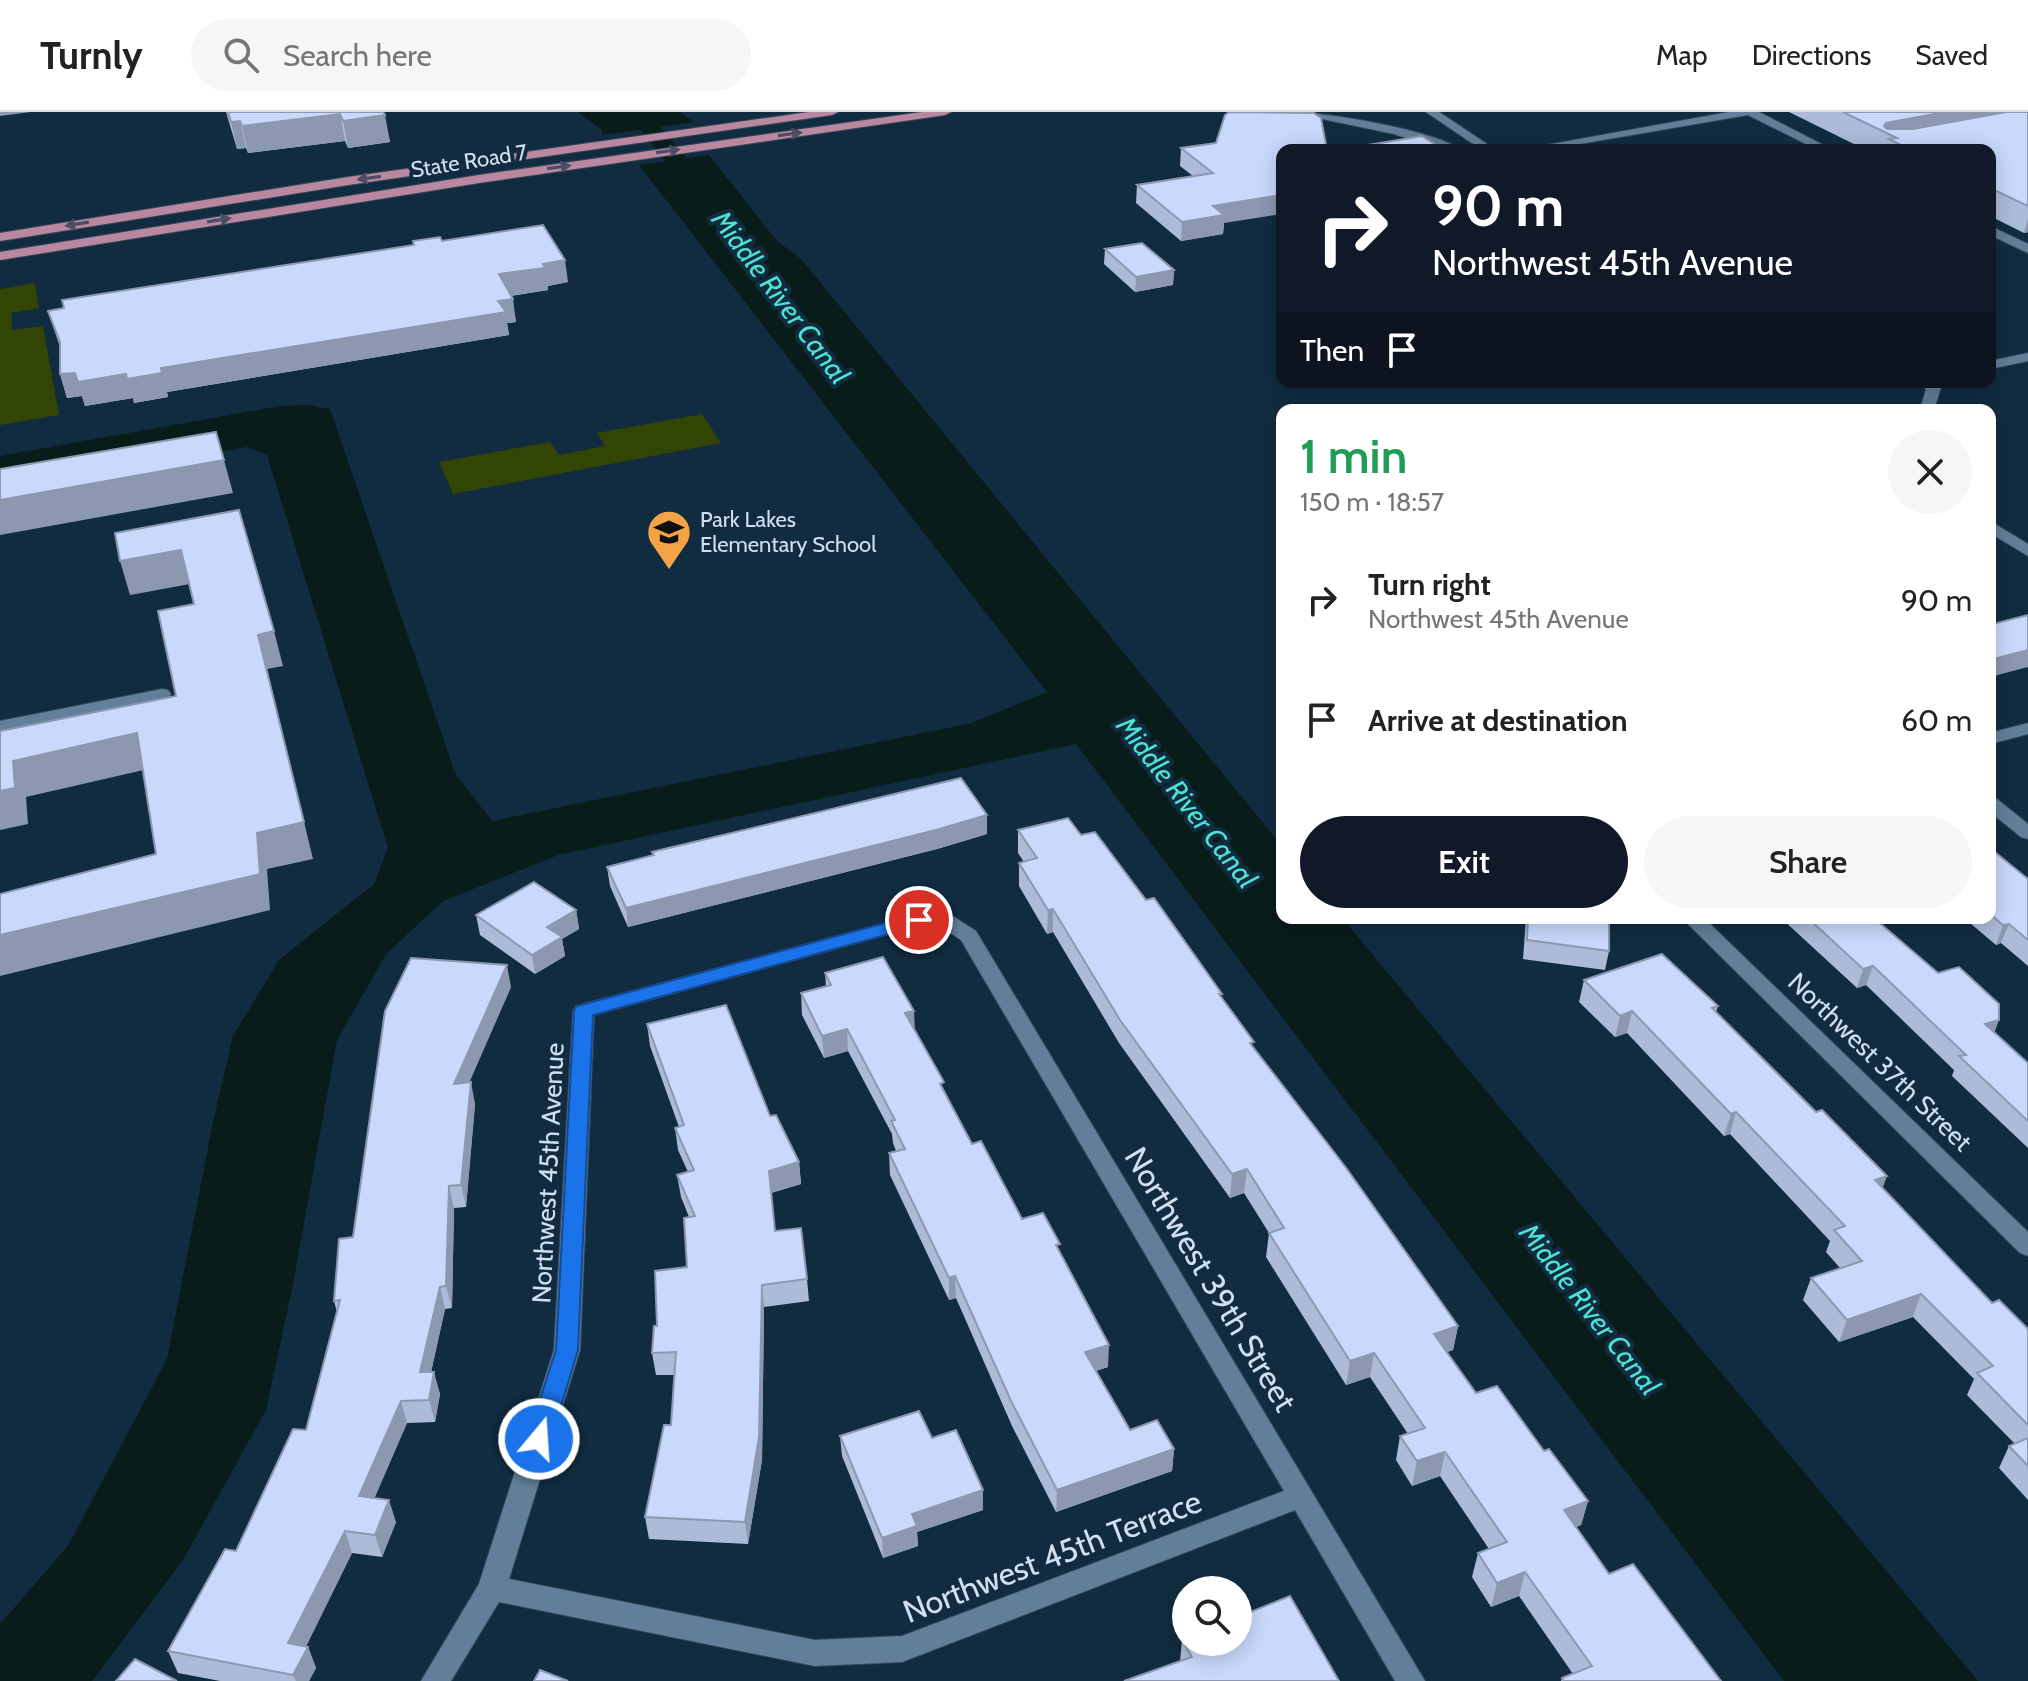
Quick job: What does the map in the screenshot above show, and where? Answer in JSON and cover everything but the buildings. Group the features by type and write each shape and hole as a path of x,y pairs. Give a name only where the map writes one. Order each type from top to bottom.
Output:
{"main road":[{"name":"State Road 7","path":"0,237 832,112"},
{"name":"State Road 7","path":"0,256 624,157 945,112"},
{"path":"85,242 137,223 153,212"}],"street":[{"path":"1295,112 1396,131 1437,144"},
{"path":"1432,112 1481,144"},
{"path":"1560,144 1749,112 1815,144"},
{"path":"1996,233 2028,249"},
{"path":"1996,364 2028,357"},
{"path":"1996,530 2028,551"},
{"path":"0,726 162,694"},
{"path":"1996,737 2028,728"},
{"path":"1996,808 2028,833"},
{"name":"Northwest 45th Avenue","path":"435,1681 492,1588 567,1350 584,1011 919,920 944,920"},
{"name":"Northwest 39th Street","path":"944,920 969,936 1411,1681"},
{"name":"Northwest 37th Street","path":"1698,924 2028,1247"},
{"name":"Northwest 45th Terrace","path":"492,1588 815,1653 902,1649 1300,1497"}],"green space":[{"path":"35,283 39,308 11,313 12,330 43,326 59,415 0,425 0,289"},
{"path":"702,414 721,443 453,494 439,462 550,442 559,455 605,446 597,433"}],"water":[{"path":"578,112 680,112 694,122 602,135 602,130"},
{"path":"709,155 776,240 801,259 1276,839 1276,924 1347,924 1978,1681 1784,1681 1076,744 558,855 443,901 386,954 337,1040 293,1284 266,1410 183,1560 92,1681 0,1681 0,1624 68,1546 167,1359 233,1036 279,960 374,884 388,848 267,455 247,447 0,492 0,456 280,406 308,405 330,409 455,773 492,821 972,723 1047,692 639,165"}],"waterway":[{"name":"Middle River Canal","path":"637,112 709,201"}],"place":[{"name":"Park Lakes Elementary School","path":"669,571"}],"route":[{"path":"539,1439 567,1350 584,1011 919,920"}]}
